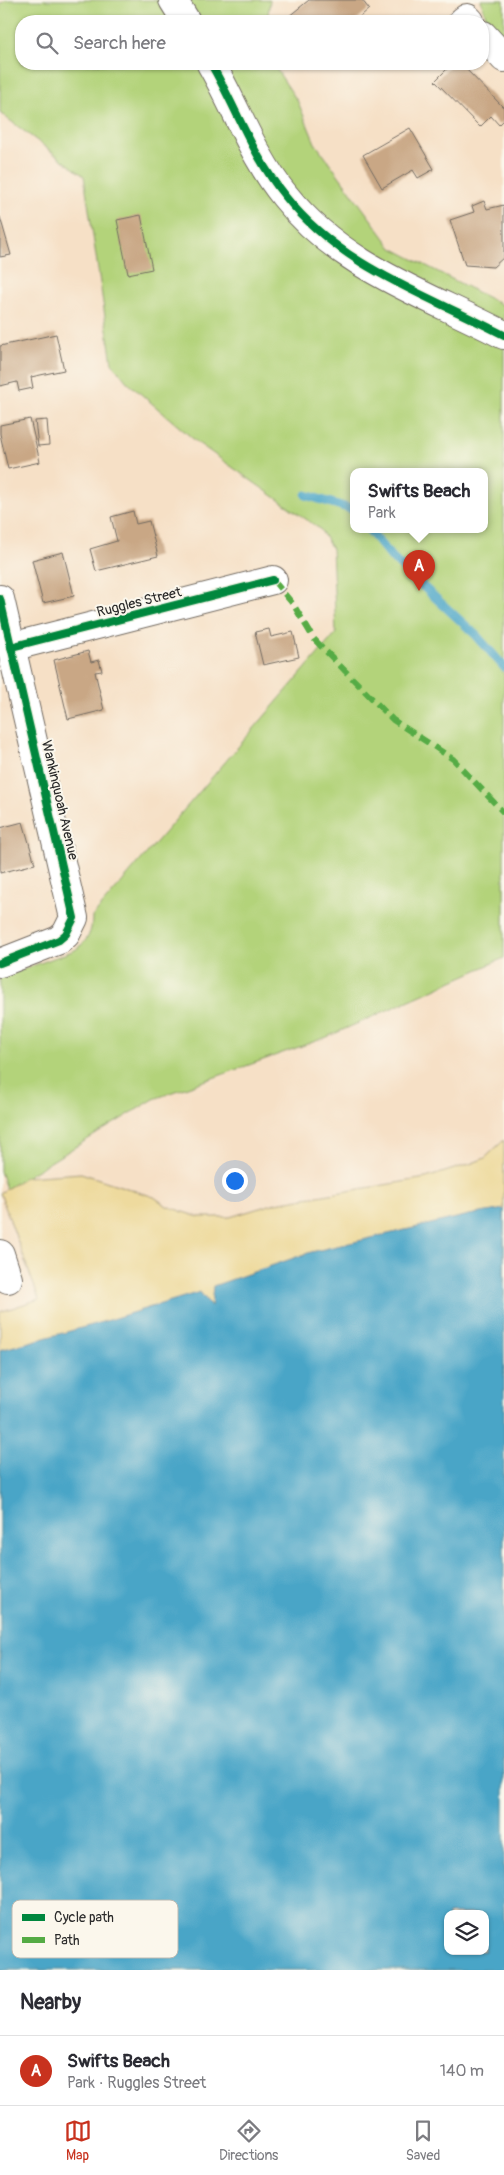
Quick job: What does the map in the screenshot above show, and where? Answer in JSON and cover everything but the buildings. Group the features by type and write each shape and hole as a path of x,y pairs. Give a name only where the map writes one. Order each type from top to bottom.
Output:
{"street":[{"path":"174,0 183,15"},
{"path":"489,42 504,58"},
{"path":"214,70 266,169 284,195 306,221 333,244 388,279 500,327"},
{"name":"Ruggles Street","path":"11,647 273,580"},
{"name":"Wankinquoah Avenue","path":"0,599 74,918 66,934 59,940 0,963"}],"green space":[{"path":"7,0 270,0 268,15 15,15 15,70 277,70 298,102 315,143 392,248 504,306 504,958 327,1037 154,1099 6,1189 0,1171 0,978 75,950 86,940 90,932 92,917 336,633 332,549 320,529 198,443 127,382 112,363 84,176 0,113 0,4"},
{"path":"481,0 504,0 504,54 492,37 489,27 489,15 485,15"}],"sand":[{"path":"504,1140 504,1296 0,1425 0,1312 39,1299 0,1193 25,1177 81,1173 154,1197 167,1206 199,1217 230,1217 276,1203 426,1178 485,1158"}],"water":[{"path":"504,1209 504,1970 0,1970 0,1350 92,1325 200,1292 211,1306 213,1286 311,1252 469,1215"}],"waterway":[{"path":"306,495 350,509"},
{"path":"371,533 392,558 476,635 504,667"}],"marked path":[{"path":"273,580 293,604 314,639 393,720 453,759 504,813"}],"cycle path":[{"path":"214,70 263,165 285,196 308,221 332,242 359,261 415,292 504,335"},
{"path":"11,647 273,580"},
{"path":"0,599 74,918 66,934 59,940 0,963"}],"place":[{"name":"Swifts Beach","path":"419,591"}]}
